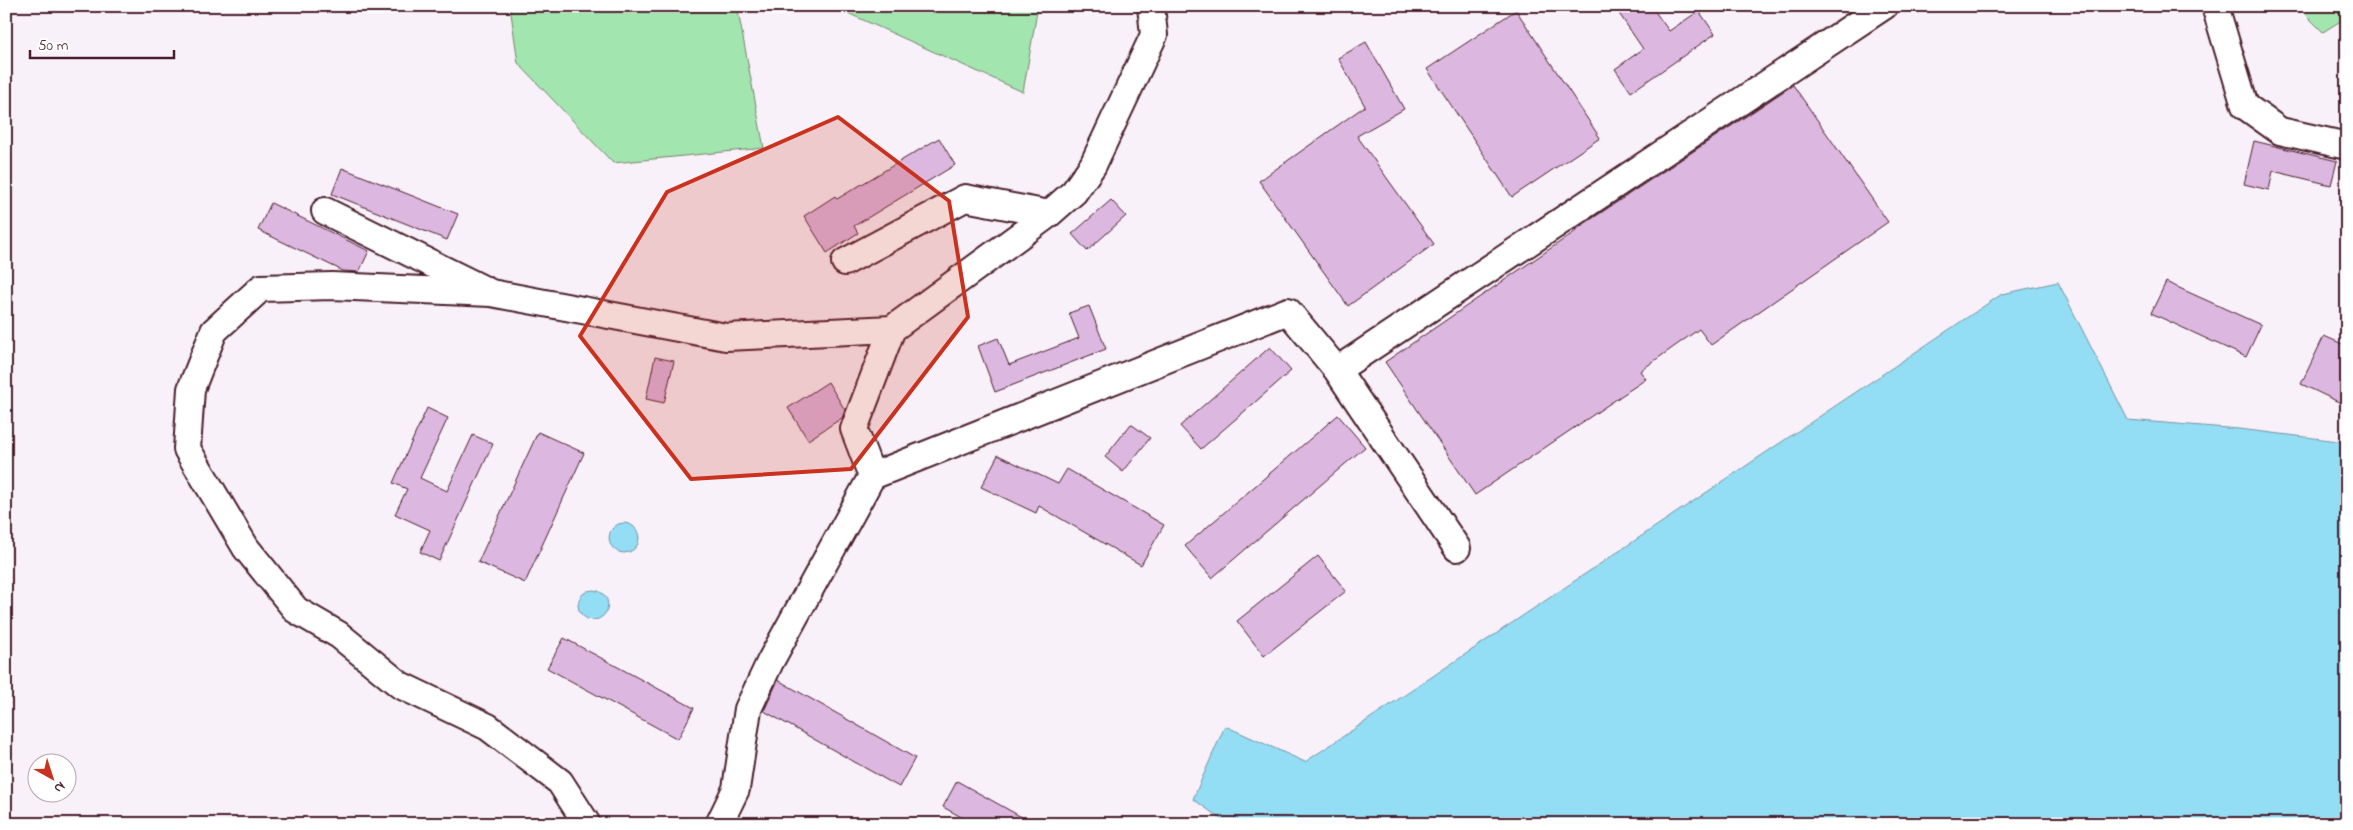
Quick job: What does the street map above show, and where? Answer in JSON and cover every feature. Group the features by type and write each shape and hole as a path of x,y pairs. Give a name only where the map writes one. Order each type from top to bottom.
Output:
{"street":[{"path":"872,476 854,429 892,329 1049,214 1074,192 1093,165 1154,36 1151,6"},
{"path":"1337,370 1884,6"},
{"path":"2215,6 2245,106 2280,131 2347,146"},
{"path":"845,262 965,198 1049,214"},
{"path":"325,211 491,293"},
{"path":"587,824 560,782 488,727 400,685 339,635 296,610 246,548 187,449 190,389 214,331 261,288 332,286 491,293 726,337 892,329"},
{"path":"719,824 736,788 748,710 770,662 872,476 1288,311 1337,370 1457,548"}],"highlighted area":[{"path":"838,117 949,201 968,317 851,469 691,479 580,336 667,192"}],"green space":[{"path":"510,6 737,6 764,148 613,163 518,63"},
{"path":"832,6 1038,6 1023,92"},
{"path":"2297,6 2347,6 2347,17 2323,32"}],"water":[{"path":"2058,282 2128,420 2239,429 2347,442 2347,824 1228,824 1193,799 1225,726 1305,762 2002,294"},
{"path":"624,523 635,527 639,538 635,549 624,553 613,549 609,538 613,527"},
{"path":"593,590 604,594 608,605 604,616 593,620 582,616 578,605 582,594"}],"building":[{"path":"1614,6 1651,6 1669,31 1699,11 1715,34 1631,92 1615,69 1643,49"},
{"path":"1516,10 1600,138 1512,197 1427,69"},
{"path":"1366,42 1404,109 1357,136 1434,244 1348,306 1259,181 1365,106 1338,58"},
{"path":"1793,85 1888,222 1711,345 1699,329 1640,371 1646,379 1475,495 1385,362 1575,230"},
{"path":"939,138 955,165 854,226 858,233 827,253 804,216 835,196 837,199"},
{"path":"2254,141 2337,161 2331,185 2273,171 2269,190 2244,184"},
{"path":"342,168 458,214 447,240 332,194"},
{"path":"1111,200 1126,216 1087,251 1072,234"},
{"path":"271,203 369,251 359,272 343,271 258,230"},
{"path":"2166,282 2261,325 2246,357 2151,313"},
{"path":"1089,306 1106,349 995,392 978,346 998,338 1009,365 1079,338 1069,313"},
{"path":"2324,336 2347,346 2347,406 2301,384"},
{"path":"1270,347 1291,371 1201,449 1180,426"},
{"path":"655,357 674,361 664,403 646,399"},
{"path":"828,382 845,410 842,418 808,440 788,408"},
{"path":"427,408 448,418 420,478 447,491 473,435 493,444 439,561 420,552 430,530 395,514 407,489 393,483"},
{"path":"1338,415 1365,447 1212,578 1185,546"},
{"path":"1131,424 1150,438 1123,472 1105,457"},
{"path":"538,432 584,453 525,583 478,562"},
{"path":"998,455 1058,484 1067,469 1164,525 1141,565 1039,506 1036,513 981,487"},
{"path":"1318,556 1346,591 1264,656 1237,621"},
{"path":"564,638 694,708 678,739 547,668"},
{"path":"778,680 915,758 899,787 764,711"},
{"path":"957,781 1034,824 974,824 943,807"}]}
